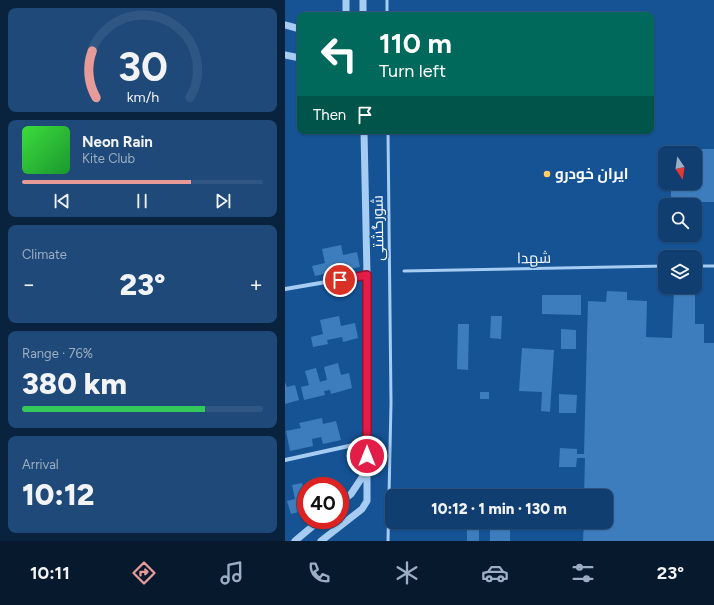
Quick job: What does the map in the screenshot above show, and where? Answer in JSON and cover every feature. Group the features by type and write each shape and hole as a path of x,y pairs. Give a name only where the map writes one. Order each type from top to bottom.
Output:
{"street":[{"path":"346,0 346,12"},
{"path":"363,0 363,12"},
{"path":"285,25 297,28"},
{"path":"285,55 297,57"},
{"path":"321,541 362,509 367,501 367,275 364,134"},
{"path":"285,289 367,275"},
{"path":"285,460 367,442"},
{"path":"349,496 367,470"},
{"path":"295,541 309,529"}],"lane":[{"path":"387,0 387,12"},
{"name":"شورگشتی","path":"388,134 391,403 388,541"},
{"name":"شهدا","path":"404,271 658,266"},
{"path":"702,266 714,266"}],"building":[{"path":"702,149 714,149 714,202 702,202 702,198 671,198 671,190 702,190"},
{"path":"341,245 343,255 357,252 360,267 345,270 344,265 329,269 329,273 315,276 312,266 325,263 322,249"},
{"path":"607,291 627,292 627,300 647,301 646,337 672,338 674,294 695,294 695,324 704,324 704,343 714,343 714,541 583,541 584,529 613,529 613,489 584,489 585,458 577,458 576,467 559,467 560,448 577,449 577,454 584,454 588,301 606,302"},
{"path":"542,295 581,295 581,315 542,314"},
{"path":"339,316 341,326 355,323 358,338 343,342 342,337 327,340 328,344 313,347 311,337 323,334 320,320"},
{"path":"491,316 502,316 501,339 490,338"},
{"path":"458,324 469,324 468,370 457,369"},
{"path":"561,329 576,330 576,349 561,349"},
{"path":"522,348 554,350 550,412 541,411 542,392 519,391"},
{"path":"338,363 341,375 349,373 352,388 331,394 330,390 324,391 325,395 304,400 301,387 309,385 305,371 316,368 320,382 327,380 324,367"},
{"path":"285,382 287,387 295,385 299,400 285,404"},
{"path":"480,392 489,392 489,399 480,399"},
{"path":"559,394 577,395 576,413 559,413"},
{"path":"322,418 323,424 336,421 341,440 323,444 321,437 312,439 313,446 290,451 286,431 301,428 299,423"},
{"path":"297,484 297,512 291,514 287,501 295,499 292,485"},
{"path":"467,529 479,529 479,541 467,541"},
{"path":"490,529 510,529 510,541 490,541"}],"place":[{"name":"ایران خودرو","path":"547,174"}],"route":[{"path":"340,280 367,275 367,456"}]}
